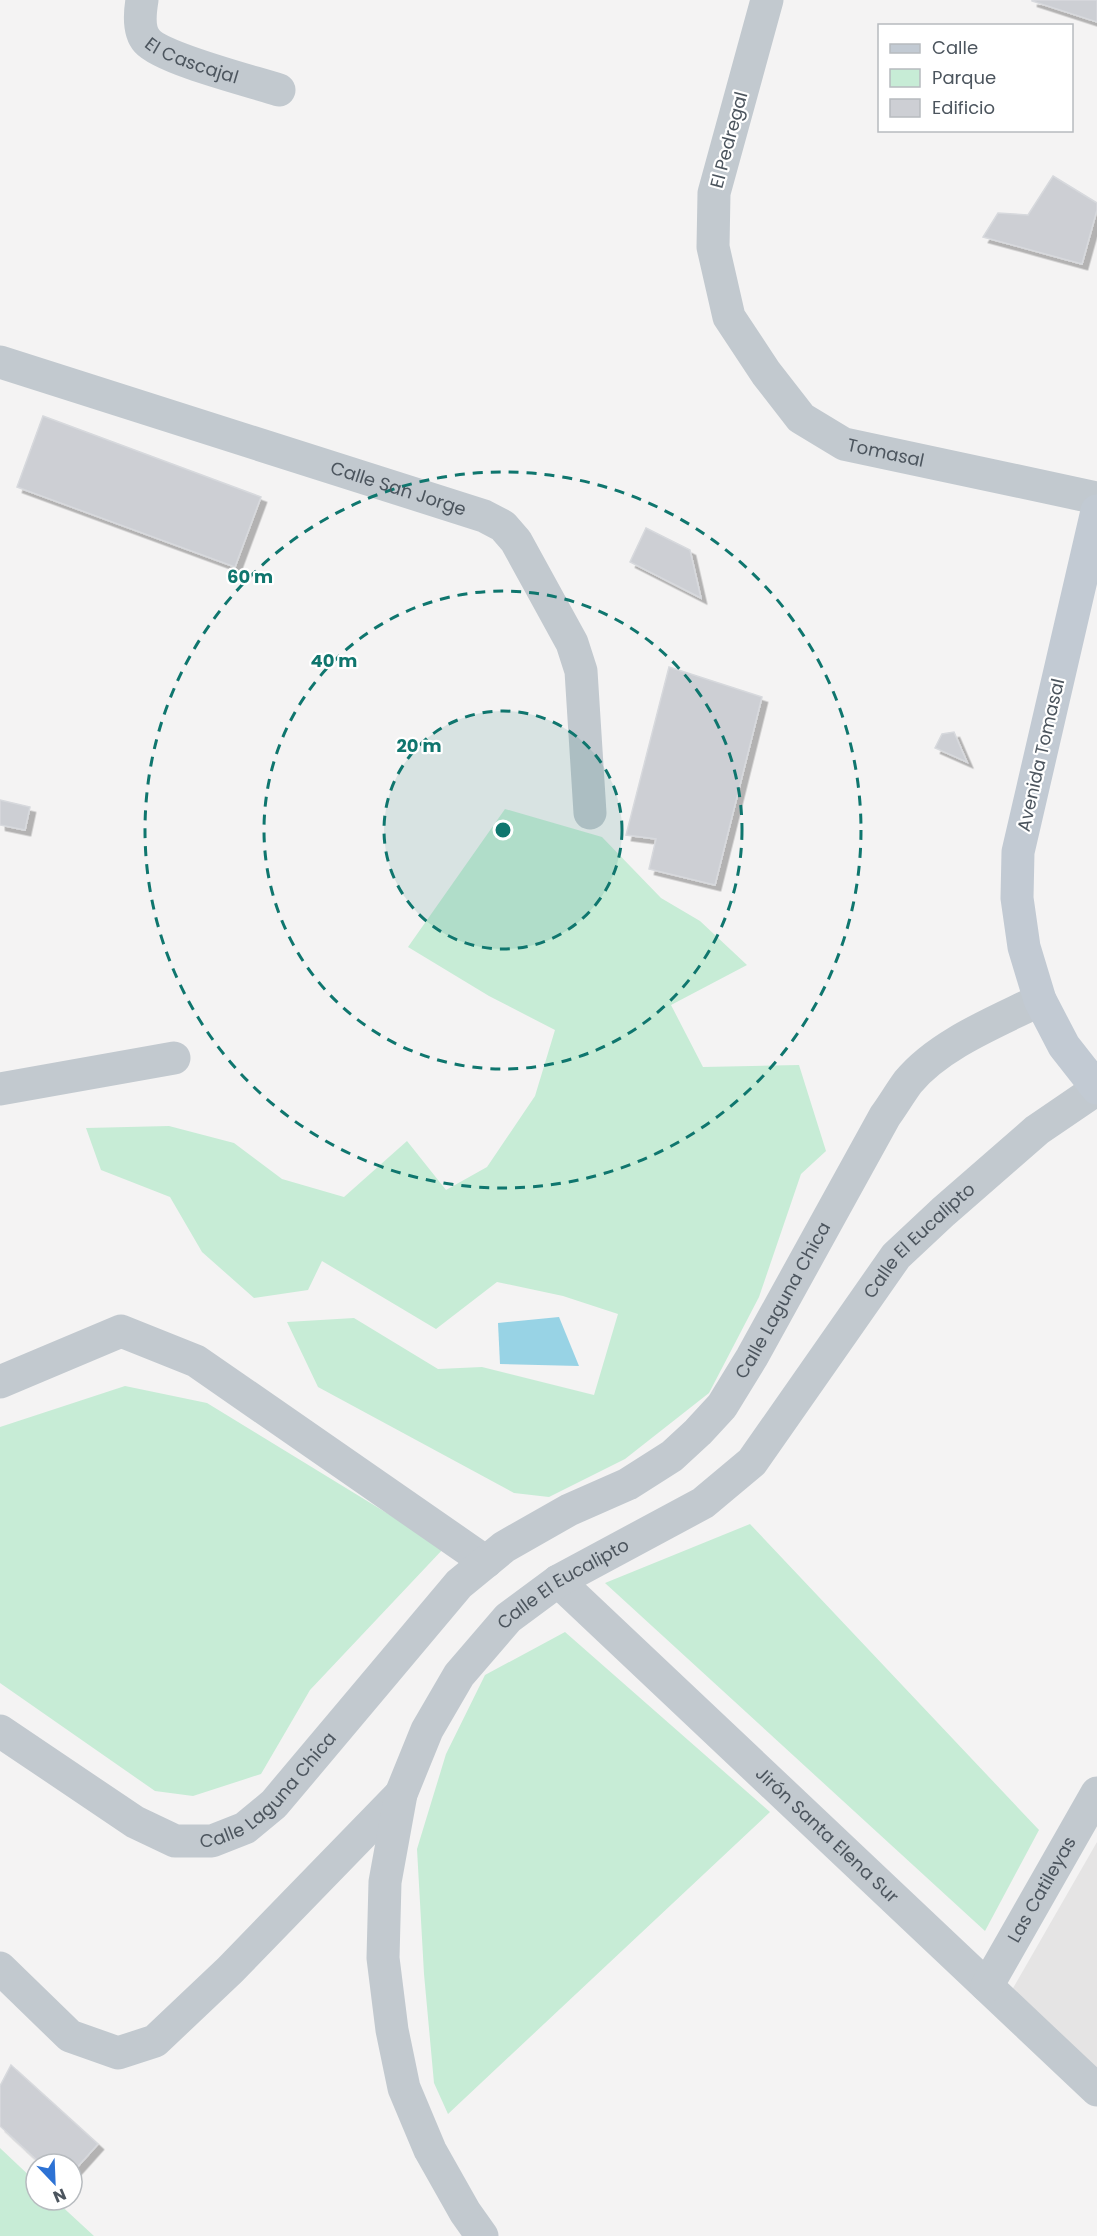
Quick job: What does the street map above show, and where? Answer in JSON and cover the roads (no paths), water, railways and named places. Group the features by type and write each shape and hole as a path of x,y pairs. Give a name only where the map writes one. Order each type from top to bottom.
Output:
{"street":[{"name":"El Cascajal","path":"142,0 139,15 145,39 162,53 279,90"},
{"name":"El Pedregal","path":"729,317 713,248 714,193 767,0"},
{"name":"Tomasal","path":"729,317 766,373 801,418 844,444 1097,498"},
{"name":"Calle San Jorge","path":"0,362 484,516 503,526 516,541 572,643 580,671 590,813"},
{"name":"Avenida Tomasal","path":"1097,511 1018,852 1017,898 1024,947 1040,999 1064,1046 1097,1089"},
{"name":"Calle Laguna Chica","path":"0,1731 135,1822 176,1840 212,1841 245,1828 274,1804 459,1584 504,1547 569,1510 628,1484 672,1456 698,1432 722,1406 752,1357 885,1116 909,1081 930,1061 964,1038 1040,999"},
{"path":"0,1089 174,1058"},
{"name":"Calle El Eucalipto","path":"482,2236 465,2212 430,2150 404,2088 392,2030 383,1958 385,1882 401,1794 427,1730 459,1675 508,1617 558,1581 703,1503 752,1462 896,1256 1037,1130 1097,1089"},
{"path":"0,1382 121,1331 196,1361 486,1562"},
{"name":"Jirón Santa Elena Sur","path":"558,1581 1097,2090"},
{"name":"Las Catileyas","path":"987,1986 1097,1792"},
{"path":"0,1968 70,2036 118,2053 155,2041 230,1970 401,1794"}],"water":[{"path":"559,1317 579,1366 500,1364 498,1323"}]}
